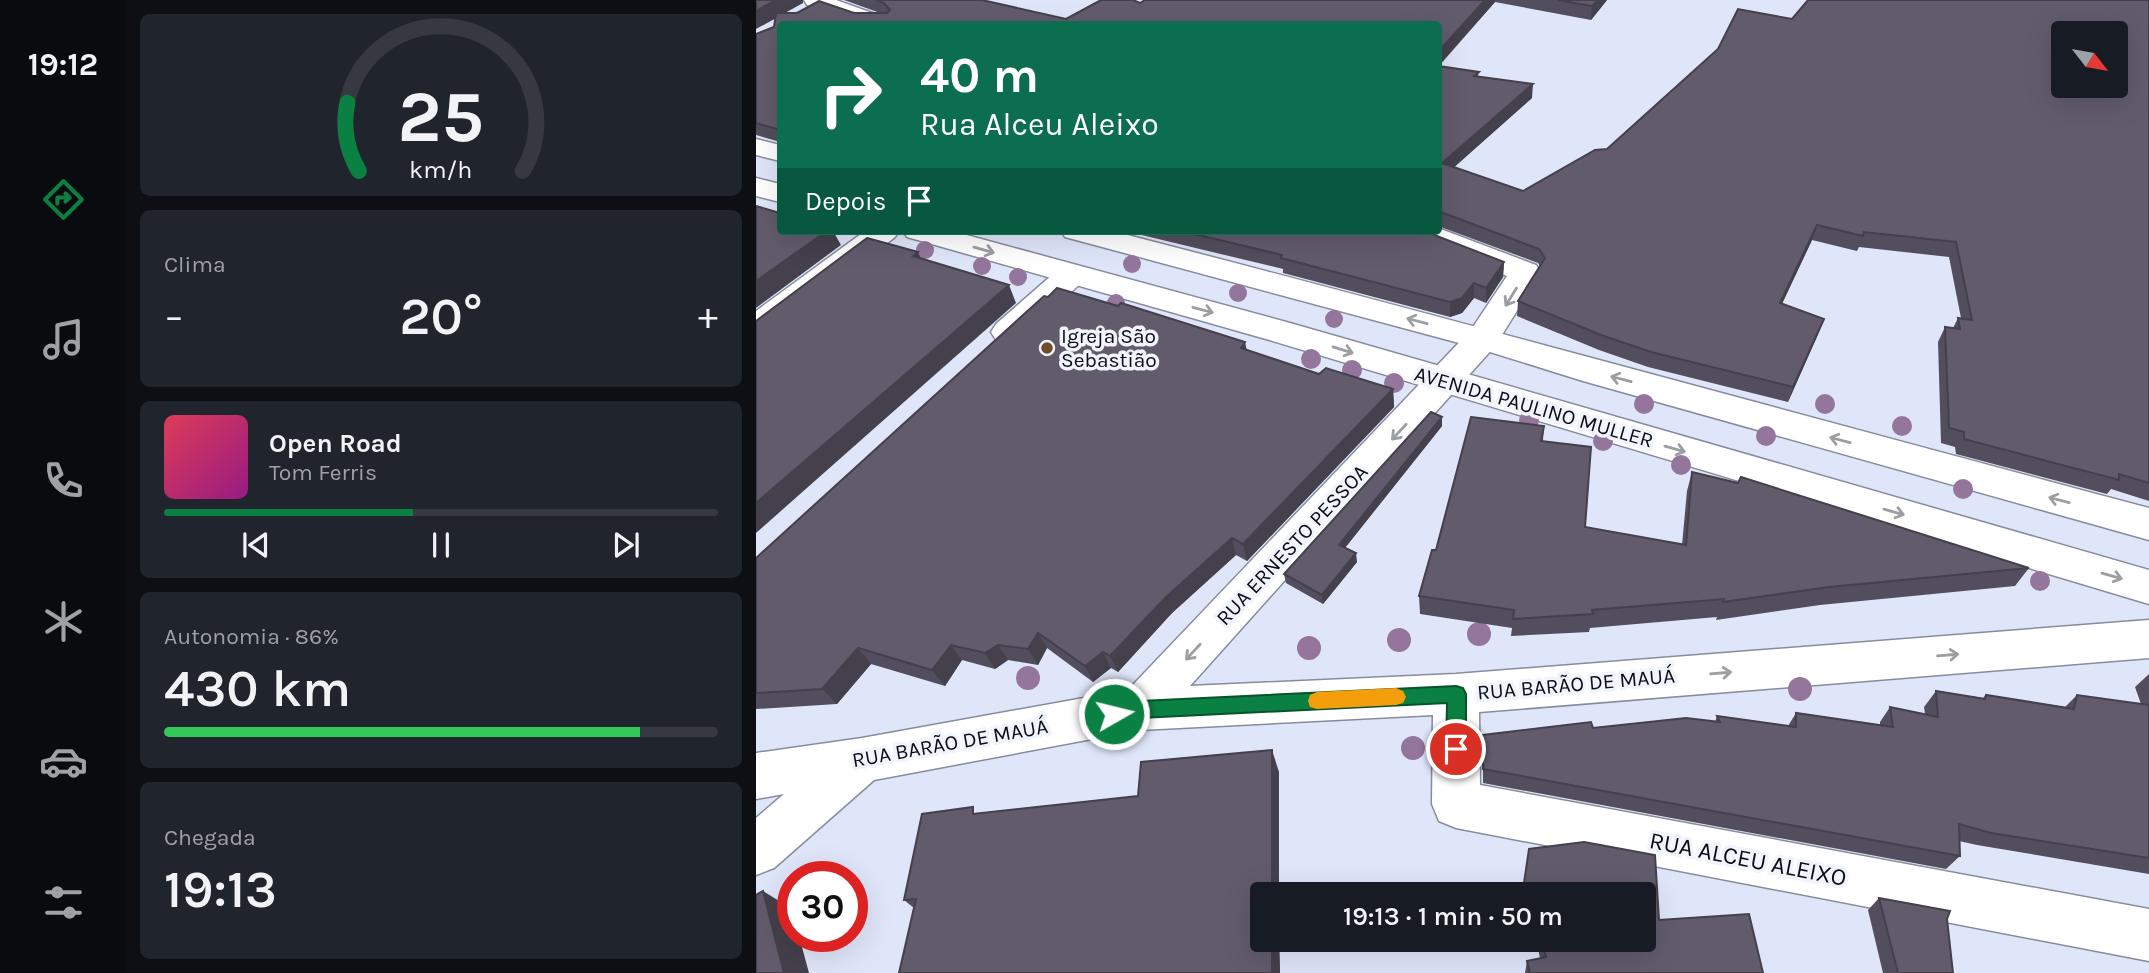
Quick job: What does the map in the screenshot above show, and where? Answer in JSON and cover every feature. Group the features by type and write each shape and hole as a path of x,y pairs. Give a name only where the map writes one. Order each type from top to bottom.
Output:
{"street":[{"path":"796,19 820,2 873,21"},
{"path":"756,147 777,152"},
{"path":"756,187 777,192"},
{"path":"756,328 879,235"},
{"name":"AVENIDA PAULINO MULLER","path":"932,235 1278,331 2149,587"},
{"path":"1091,235 1483,338 1583,369 2149,524"},
{"name":"RUA ERNESTO PESSOA","path":"1140,709 1445,382 1483,338 1525,272 1430,235"},
{"path":"980,358 1071,275"},
{"name":"RUA BARÃO DE MAUÁ","path":"756,776 862,760 1140,709 1456,694 2149,639"},
{"name":"RUA ALCEU ALEIXO","path":"1456,694 1456,804 2149,935"},
{"path":"756,850 862,760"}],"building":[{"path":"756,0 776,0 756,11"},
{"path":"876,0 982,0 1066,19 1101,0 1133,0 1140,3 1145,0 1485,0 1442,48 1442,21 777,21 777,129 756,123 756,34 774,27 776,13 797,13 819,1 854,13 887,13 890,10 884,3"},
{"path":"1558,0 1598,0 1592,6"},
{"path":"1808,0 2149,0 2149,483 2119,474 2119,480 1964,439 1964,432 1949,428 1945,327 1960,329 1958,318 1972,320 1956,242 1864,232 1863,236 1817,225 1780,303 1824,319 1793,387 1651,352 1518,301 1545,258 1539,249 1442,213 1442,163 1523,191 1595,150 1607,149 1718,49 1738,9 1792,19"},
{"path":"1442,67 1479,72 1474,76 1533,84 1442,163"},
{"path":"756,206 777,212 777,235 821,235 756,281"},
{"path":"1199,235 1434,235 1504,262 1486,288 1474,283 1462,298 1450,302 1281,258 1282,255"},
{"path":"867,238 918,252 913,256 1009,285 756,503 756,321"},
{"path":"1057,288 1118,306 1121,303 1245,342 1241,348 1319,374 1326,368 1393,389 1243,544 1232,538 1166,597 1110,656 1103,652 1085,666 1038,633 1028,649 998,645 985,653 951,645 932,670 858,648 822,689 756,693 756,558 1044,296 1048,297"},
{"path":"1431,412 1442,417 1339,545 1356,553 1322,595 1284,574"},
{"path":"1471,417 1544,426 1541,441 1591,447 1585,527 1686,545 1692,472 1738,483 1741,477 2029,568 1829,587 1723,602 1724,599 1592,610 1593,614 1513,619 1514,610 1419,596 1432,550 1436,550"},
{"path":"1936,691 1985,699 1986,695 2074,709 2077,695 2149,705 2149,858 1991,833 1959,824 1960,856 1483,769 1483,735 1591,722 1593,728 1686,718 1720,722 1717,716 1796,727 1796,713 1893,727 1890,707 1938,717"},
{"path":"1272,750 1272,882 1250,882 1250,952 1272,952 1272,973 899,973 916,899 904,900 922,814 973,807 973,814 1138,796 1141,762"},
{"path":"1584,842 1655,855 1659,920 1749,914 1763,973 1530,973 1527,961 1546,957 1545,952 1656,952 1656,882 1524,882 1529,849"},
{"path":"763,891 784,973 756,973 756,895"},
{"path":"1879,898 1950,911 1947,919 1953,973 1898,973"}],"slow traffic":[{"path":"1317,701 1396,697"}],"place":[{"name":"Igreja São Sebastião","path":"1047,348"}],"route":[{"path":"1114,714 1140,709 1456,694 1456,749"}]}
